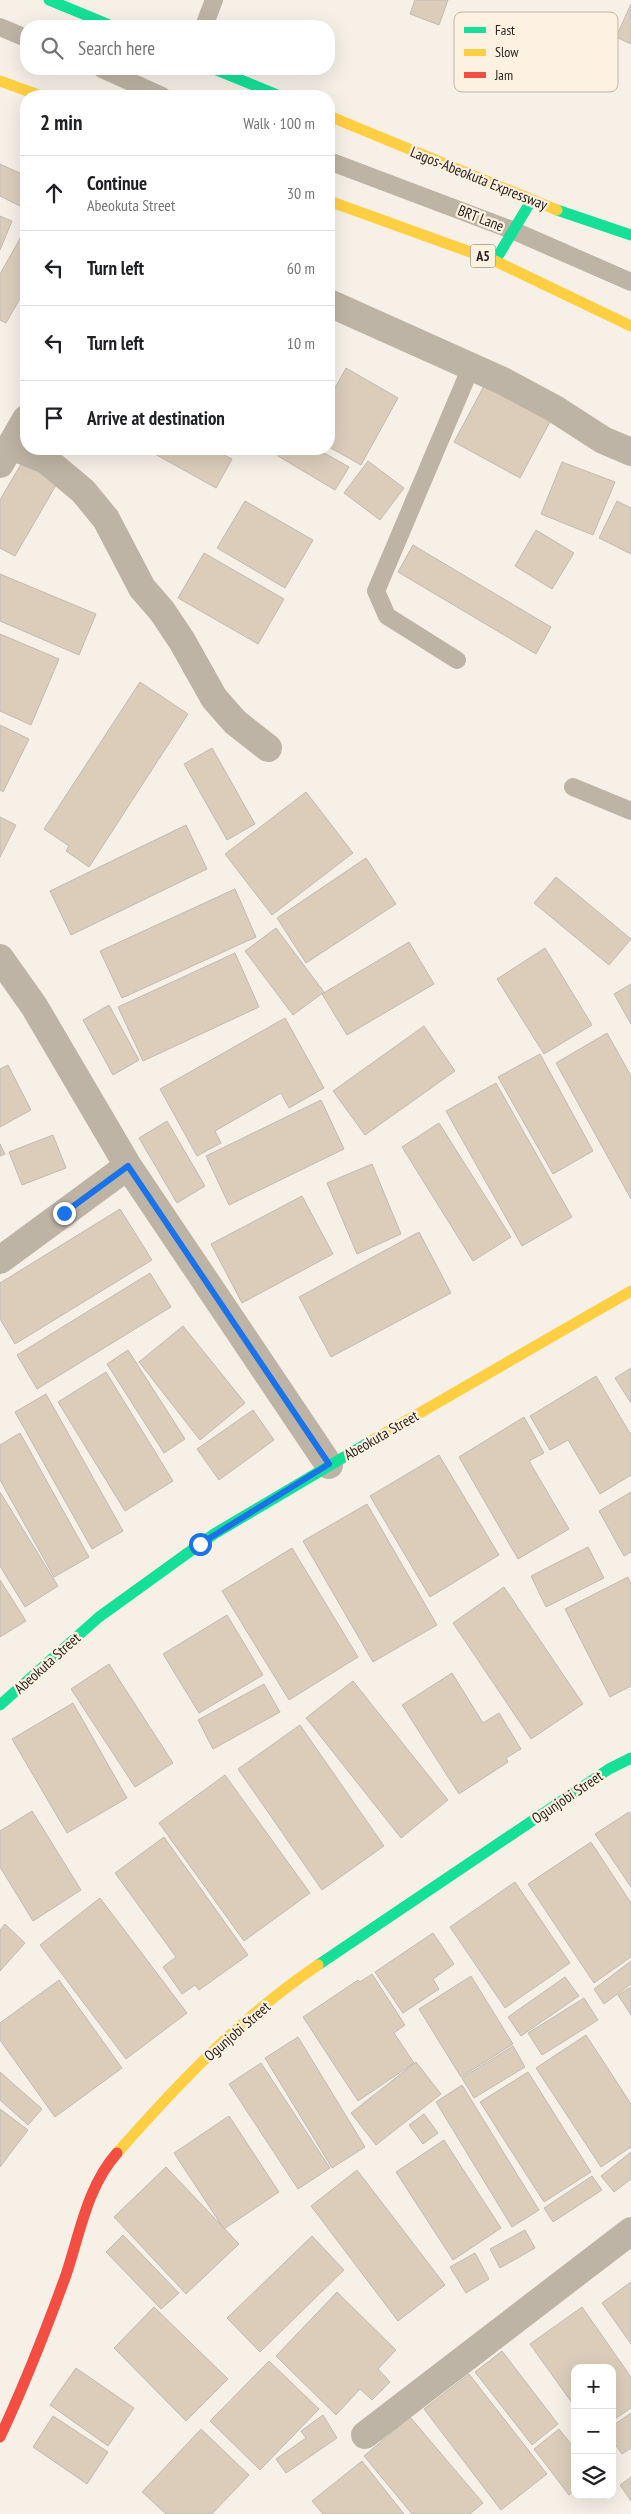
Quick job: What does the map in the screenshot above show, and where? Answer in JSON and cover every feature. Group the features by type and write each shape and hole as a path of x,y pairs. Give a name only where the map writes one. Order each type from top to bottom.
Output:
{"main road":[{"path":"52,1 98,20"},
{"path":"229,75 265,90"},
{"path":"0,81 25,90"},
{"name":"Lagos-Abeokuta Expressway","path":"335,119 531,201 631,235"},
{"path":"495,260 531,201"},
{"name":"A5","path":"335,204 495,260 631,326"},
{"name":"Abeokuta Street","path":"0,1705 99,1617 214,1534 329,1464 631,1291"},
{"name":"Ogunjobi Street","path":"0,2436 26,2382 66,2274 90,2196 109,2162 140,2128 207,2057 294,1981 609,1769 631,1758"}],"street":[{"path":"335,306 472,367 555,409 603,440 631,452"},
{"path":"20,429 5,455 46,460 83,491 106,519 142,588 162,611 182,641 214,698 235,722 268,748"},
{"path":"0,958 34,1006 128,1166 329,1464"},
{"path":"0,1260 128,1166"},
{"path":"365,2436 631,2231"}],"lane":[{"path":"206,20 214,0"},
{"path":"0,27 20,35"},
{"path":"115,75 149,90"},
{"name":"BRT Lane","path":"335,163 512,230 631,282"},
{"path":"457,660 387,616 376,591 472,367"},
{"path":"573,787 631,811"}],"building":[{"path":"415,0 448,0 439,25 410,14"},
{"path":"631,4 631,44 618,38 618,33"},
{"path":"0,164 20,173 20,206 0,196"},
{"path":"0,216 12,221 0,250"},
{"path":"20,239 20,298 6,323 0,320 0,274"},
{"path":"346,368 398,398 361,465 335,450 335,388"},
{"path":"486,382 552,418 520,478 454,442"},
{"path":"157,455 224,455 232,459 216,488"},
{"path":"328,455 349,467 335,490 278,456"},
{"path":"24,459 59,480 15,556 0,548 0,500"},
{"path":"368,461 404,488 380,520 344,493"},
{"path":"562,462 615,482 593,535 541,514"},
{"path":"245,501 313,540 285,588 217,548"},
{"path":"617,501 631,508 631,554 599,538"},
{"path":"536,530 574,553 552,589 515,566"},
{"path":"413,545 551,627 536,654 398,572"},
{"path":"204,553 284,599 258,644 178,598"},
{"path":"0,574 96,614 79,655 0,621"},
{"path":"0,634 59,659 31,725 0,711"},
{"path":"140,682 188,714 89,867 66,851 69,846 44,829"},
{"path":"0,725 29,739 3,792 0,790"},
{"path":"212,748 255,824 227,840 184,764"},
{"path":"306,792 353,853 272,915 225,854"},
{"path":"0,817 16,825 0,857"},
{"path":"186,825 207,869 71,935 50,891"},
{"path":"366,858 396,904 306,963 277,918"},
{"path":"556,877 631,939 609,965 534,903"},
{"path":"235,889 256,937 122,998 100,951"},
{"path":"276,928 324,992 293,1015 245,951"},
{"path":"409,942 434,984 347,1035 322,994"},
{"path":"545,948 592,1025 544,1054 497,979"},
{"path":"235,953 259,1007 143,1061 118,1007"},
{"path":"631,984 631,1024 614,994"},
{"path":"109,1005 139,1060 113,1075 83,1020"},
{"path":"285,1018 324,1088 289,1108 281,1093 215,1131 221,1143 197,1156 160,1089"},
{"path":"424,1026 455,1071 365,1135 333,1091"},
{"path":"607,1033 631,1076 631,1199 556,1063"},
{"path":"540,1054 593,1151 553,1174 498,1077"},
{"path":"8,1065 31,1110 0,1127 0,1069"},
{"path":"496,1083 572,1217 522,1246 446,1111"},
{"path":"321,1100 344,1149 229,1205 206,1156"},
{"path":"167,1121 205,1186 177,1203 139,1138"},
{"path":"439,1123 511,1237 473,1261 402,1147"},
{"path":"53,1135 66,1168 22,1185 9,1152"},
{"path":"0,1144 5,1154 0,1156"},
{"path":"372,1164 401,1234 357,1254 327,1183"},
{"path":"302,1196 333,1254 242,1303 211,1244"},
{"path":"120,1209 152,1260 15,1344 0,1319 0,1283"},
{"path":"419,1232 451,1293 331,1357 299,1297"},
{"path":"150,1273 171,1307 37,1389 17,1355"},
{"path":"183,1326 245,1403 200,1440 139,1362"},
{"path":"128,1350 185,1439 164,1453 107,1364"},
{"path":"631,1368 631,1403 615,1378"},
{"path":"106,1372 173,1481 125,1511 58,1402"},
{"path":"596,1376 631,1435 631,1475 600,1494 568,1440 550,1450 530,1416"},
{"path":"46,1394 123,1531 92,1549 15,1412"},
{"path":"253,1410 274,1440 219,1480 197,1449"},
{"path":"524,1417 544,1453 529,1461 569,1529 518,1559 459,1457"},
{"path":"20,1433 89,1557 54,1577 0,1480 0,1445"},
{"path":"439,1455 499,1555 430,1597 370,1496"},
{"path":"0,1492 58,1586 25,1607 0,1566"},
{"path":"631,1492 631,1552 624,1556 599,1511"},
{"path":"367,1504 437,1625 373,1662 303,1541"},
{"path":"588,1547 604,1578 546,1607 531,1576"},
{"path":"292,1548 358,1657 289,1700 222,1591"},
{"path":"628,1577 631,1584 631,1686 610,1697 565,1609"},
{"path":"0,1580 26,1621 0,1637"},
{"path":"504,1587 583,1704 531,1739 453,1623"},
{"path":"227,1615 263,1675 199,1713 163,1654"},
{"path":"109,1664 173,1763 135,1787 71,1689"},
{"path":"452,1673 483,1723 499,1713 521,1749 506,1758 508,1762 459,1794 402,1705"},
{"path":"353,1681 448,1800 401,1838 306,1718"},
{"path":"264,1684 280,1712 213,1749 198,1720"},
{"path":"73,1703 127,1798 67,1833 12,1739"},
{"path":"300,1725 384,1846 322,1890 238,1769"},
{"path":"225,1775 310,1893 244,1941 159,1823"},
{"path":"32,1811 81,1890 33,1921 0,1867 0,1831"},
{"path":"629,1812 631,1815 631,1887 595,1834"},
{"path":"164,1837 248,1955 199,1990 195,1985 182,1994 163,1967 176,1957 115,1873"},
{"path":"591,1842 631,1903 631,1957 594,1983 528,1884"},
{"path":"515,1882 570,1963 505,2008 450,1927"},
{"path":"100,1898 187,2013 126,2059 40,1945"},
{"path":"5,1924 25,1943 0,1971 0,1930"},
{"path":"433,1933 454,1964 433,1979 439,1989 403,2013 375,1972"},
{"path":"631,1961 631,1984 604,2004 594,1989"},
{"path":"372,1974 405,2025 394,2033 414,2063 358,2101 303,2017 358,1980 360,1982"},
{"path":"471,1976 513,2044 461,2077 419,2009"},
{"path":"565,1977 579,1996 521,2036 508,2017"},
{"path":"59,1980 122,2068 55,2117 0,2040 0,2023"},
{"path":"631,1987 631,2015 618,1995"},
{"path":"584,1998 598,2020 542,2055 528,2033"},
{"path":"586,2035 631,2104 631,2147 601,2167 536,2068"},
{"path":"298,2037 365,2147 332,2168 265,2058"},
{"path":"513,2046 525,2067 474,2098 462,2078"},
{"path":"416,2062 441,2094 376,2145 351,2113"},
{"path":"261,2063 330,2168 298,2189 229,2084"},
{"path":"0,2072 42,2109 28,2125 0,2100"},
{"path":"528,2072 591,2172 544,2202 480,2102"},
{"path":"462,2085 539,2210 512,2227 436,2102"},
{"path":"0,2109 28,2130 0,2167"},
{"path":"424,2114 438,2133 423,2144 409,2125"},
{"path":"229,2116 279,2192 224,2229 174,2153"},
{"path":"444,2140 501,2228 453,2260 396,2172"},
{"path":"631,2152 631,2179 614,2192 601,2176"},
{"path":"166,2167 239,2244 186,2294 114,2217"},
{"path":"357,2170 445,2285 398,2321 311,2206"},
{"path":"592,2176 602,2190 553,2222 544,2208"},
{"path":"525,2230 535,2248 500,2268 490,2249"},
{"path":"123,2235 179,2293 161,2309 106,2252"},
{"path":"312,2236 344,2270 260,2352 227,2318"},
{"path":"475,2253 489,2279 466,2293 450,2267"},
{"path":"631,2282 631,2344 602,2303"},
{"path":"337,2292 396,2350 378,2369 390,2382 372,2400 360,2389 336,2415 276,2356"},
{"path":"154,2307 228,2379 186,2421 114,2348"},
{"path":"582,2307 631,2377 631,2408 616,2418 616,2364 571,2364 571,2401 530,2344"},
{"path":"502,2351 558,2424 532,2445 475,2372"},
{"path":"269,2361 319,2409 260,2470 210,2421"},
{"path":"76,2368 134,2408 108,2446 50,2405"},
{"path":"469,2374 547,2474 501,2510 424,2409"},
{"path":"631,2413 631,2448 622,2454 616,2446 616,2423"},
{"path":"323,2415 337,2438 286,2473 276,2459 306,2438 301,2431"},
{"path":"53,2416 108,2452 87,2484 33,2447"},
{"path":"410,2417 483,2503 470,2514 412,2514 364,2456"},
{"path":"201,2429 249,2475 212,2514 166,2514 142,2492"},
{"path":"559,2429 571,2444 571,2493 569,2495 534,2449"},
{"path":"362,2461 404,2514 323,2514 312,2501"},
{"path":"631,2477 631,2501 620,2485"}],"traffic: fast":[{"path":"49,0 97,20"},
{"path":"229,75 265,90"},
{"path":"495,261 531,201"},
{"path":"557,210 631,235"},
{"path":"0,1705 99,1617 214,1534 371,1441"},
{"path":"318,1965 609,1769 631,1758"}],"traffic: slow":[{"path":"0,81 25,90"},
{"path":"335,118 557,210"},
{"path":"335,203 495,261 631,326"},
{"path":"371,1441 631,1291"},
{"path":"117,2153 187,2077 237,2029 263,2006 318,1965"}],"traffic: jam":[{"path":"0,2437 27,2377 51,2316 91,2195 98,2180 117,2153"}],"route":[{"path":"64,1213 128,1166 329,1464 200,1544"}]}
